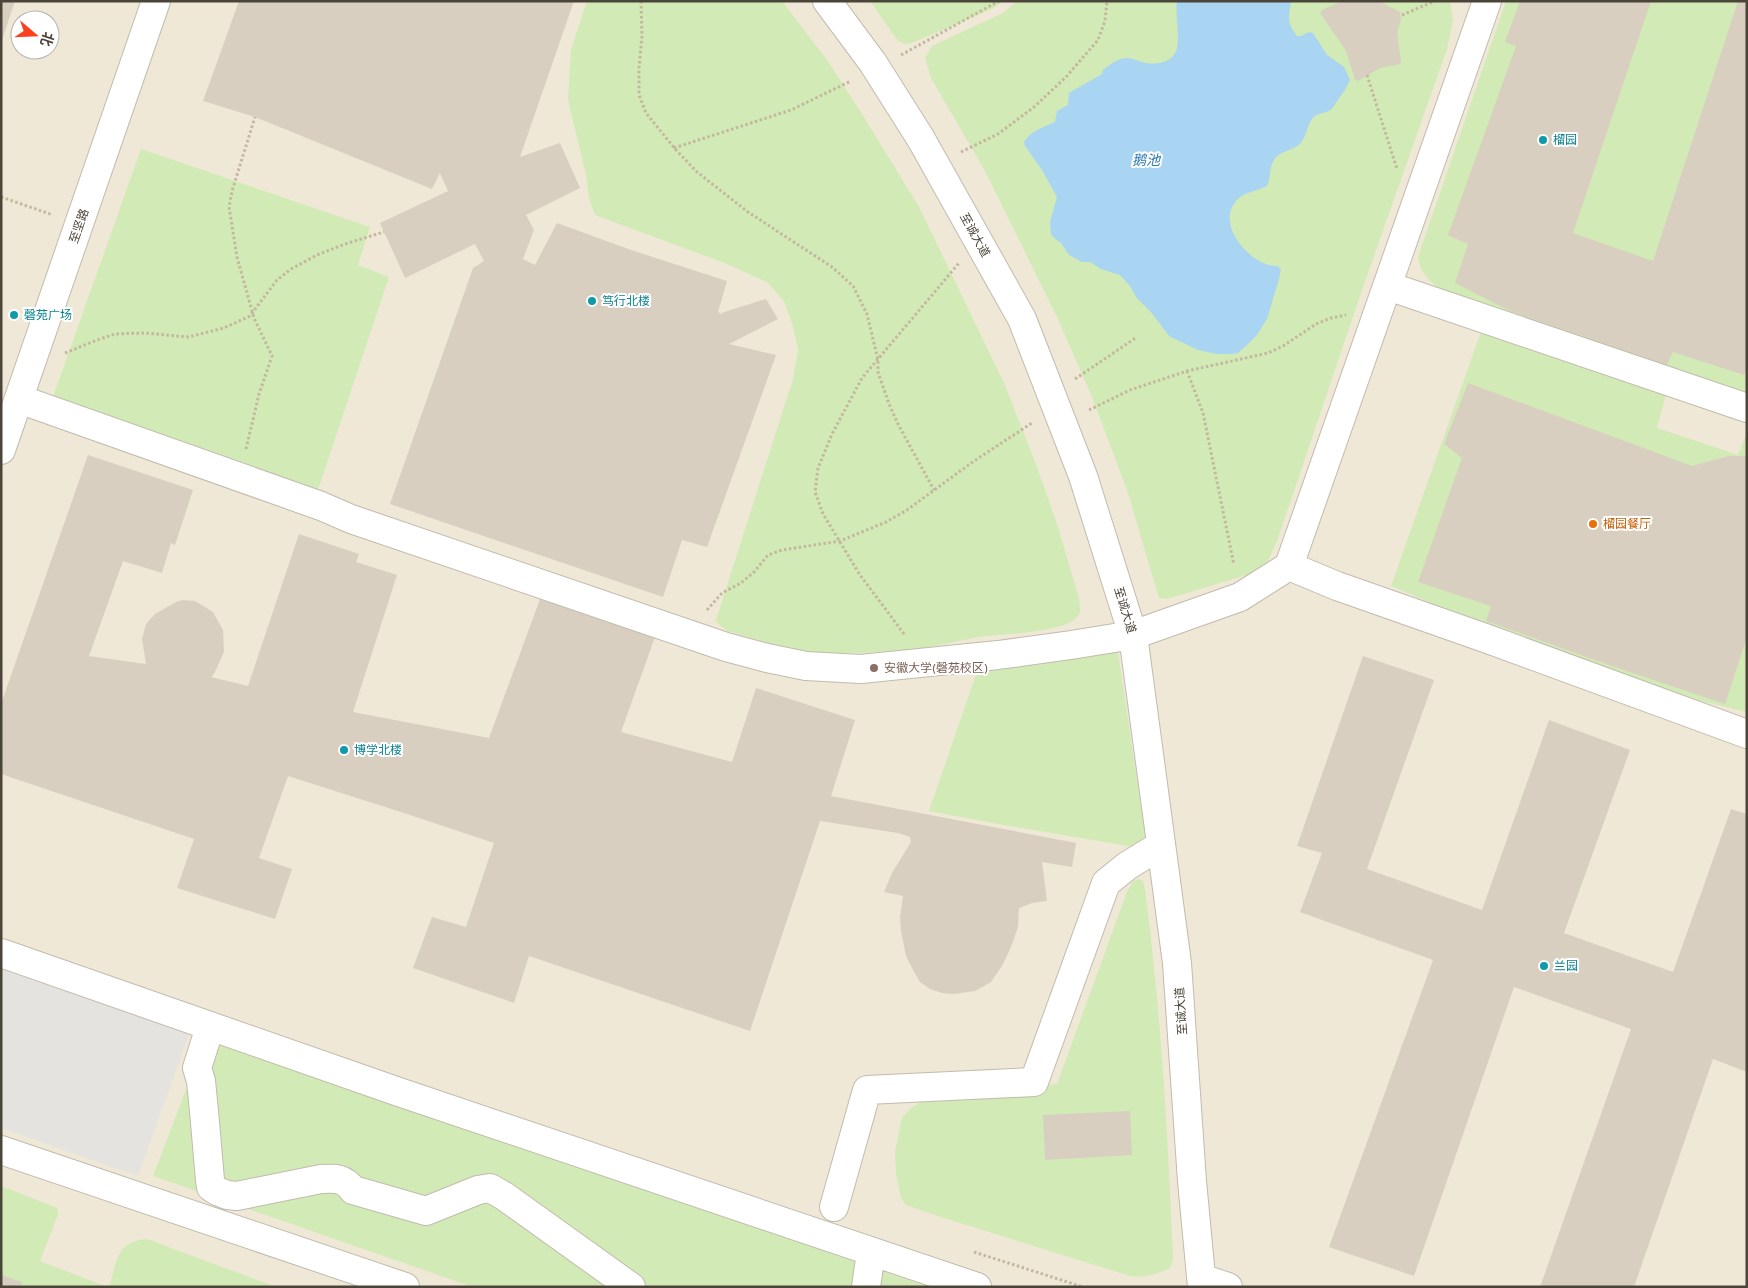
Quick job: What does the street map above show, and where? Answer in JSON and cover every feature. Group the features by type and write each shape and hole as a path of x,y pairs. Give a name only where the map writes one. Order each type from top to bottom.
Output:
{"street":[{"name":"至坚路","path":"1,450 156,1"},
{"name":"至诚大道","path":"827,1 877,69 935,165 1022,320 1083,476 1133,634 1177,963 1201,1282"},
{"path":"19,399 321,506 351,519 767,658 806,666 861,669 998,655 1133,634 1240,598 1289,566 1487,1"},
{"path":"1388,286 1747,408"},
{"path":"1289,566 1337,586 1747,734"},
{"path":"834,1208 867,1090 1034,1082 1106,883 1126,866 1161,845"},
{"path":"1,953 210,1027 977,1287"},
{"path":"210,1027 196,1068 204,1104 211,1187 217,1191 238,1196 334,1178 347,1182 353,1190 426,1211 478,1190 490,1188 631,1287"},
{"path":"1,1150 390,1284"},
{"path":"866,1287 871,1252"},
{"path":"1201,1282 1228,1287"}],"path":[{"path":"641,1 642,36 638,95 646,113 674,148 697,172 726,196 811,252 849,281 867,314 878,360 878,372 890,404 899,426 934,490"},
{"path":"674,148 791,110 877,69 999,1"},
{"path":"935,165 998,134 1034,107 1066,77 1098,40 1106,21 1107,1"},
{"path":"1402,15 1435,1"},
{"path":"1367,75 1397,170"},
{"path":"238,478 259,394 272,356 252,313 237,257 229,207 232,191 255,117"},
{"path":"1,197 79,224"},
{"path":"31,364 115,334 145,333 188,337 201,335 238,323 250,316 277,280 292,269 316,255 384,232"},
{"path":"924,662 860,575 823,514 815,492 818,468 832,434 862,378 954,267 980,244"},
{"path":"1056,409 1130,390 1187,371 1268,353 1283,346 1316,324 1331,318 1361,314 1377,317"},
{"path":"697,636 703,614 722,593 741,583 754,572 768,555 782,550 840,541 886,522 907,510 1004,441 1056,409 1137,337"},
{"path":"1187,371 1202,413 1213,458 1240,598"}],"shaded area":[{"name":"安徽大学(磬苑校区)","path":"1,1 1747,1 1747,1287 1,1287"},
{"path":"1,966 189,1034 138,1176 1,1128"}],"green space":[{"path":"587,1 782,1 827,60 919,207 1005,385 1059,530 1079,599 1080,611 1077,617 1070,622 1046,630 978,637 930,647 849,653 824,653 788,648 728,631 719,625 716,620 793,379 798,350 793,326 784,301 767,282 722,262 595,215 589,198 586,175 568,100 571,50"},
{"path":"870,1 1003,1 994,8 912,43 904,44 898,41"},
{"path":"1017,1 1450,1 1453,20 1447,49 1361,293 1277,541 1268,561 1260,571 1167,599 1159,598 1128,493 1092,397 1057,317 985,171 931,78 925,58 932,46 1003,13"},
{"name":"榴园","path":"1506,1 1747,1 1747,393 1739,394 1546,330 1438,288 1422,271 1418,257"},
{"path":"141,149 370,227 358,265 389,277 318,490 53,397"},
{"name":"榴园餐厅","path":"1483,326 1667,391 1657,428 1738,455 1747,432 1747,712 1701,701 1521,641 1391,586"},
{"path":"1114,648 1118,652 1146,840 1134,847 929,811 979,666"},
{"path":"1138,879 1143,881 1145,889 1160,1028 1173,1259 1170,1268 1151,1275 1130,1276 906,1205 901,1198 896,1174 895,1152 902,1118 912,1107 936,1095 1057,1084 1127,892 1133,881"},
{"path":"206,1037 928,1287 473,1287 153,1176"},
{"path":"1,1186 57,1208 58,1214 40,1261 107,1287 1,1287"},
{"path":"147,1239 276,1287 109,1287 119,1254 129,1244"}],"water":[{"name":"鹅池","path":"1177,1 1291,1 1290,23 1297,36 1309,32 1313,33 1327,55 1344,67 1350,80 1332,109 1316,115 1312,119 1300,144 1276,157 1271,166 1267,186 1240,197 1234,204 1230,214 1230,224 1240,244 1258,260 1281,269 1267,319 1257,335 1249,343 1238,353 1232,354 1217,354 1198,350 1169,336 1120,275 1101,269 1090,262 1082,262 1069,255 1061,243 1051,234 1050,222 1057,197 1024,142 1034,132 1055,122 1057,111 1068,105 1069,93 1102,74 1103,70 1115,62 1127,58 1146,63 1155,63 1165,62 1173,57 1178,42"}],"building":[{"path":"1,1 15,1 12,10 10,10 10,16 1,40"},
{"name":"笃行北楼","path":"239,1 574,1 520,157 560,143 580,188 526,215 534,230 523,259 535,265 557,223 631,250 727,281 718,312 721,314 766,299 778,319 729,344 776,355 707,547 682,540 663,597 390,504 473,268 484,261 475,244 405,278 380,223 448,191 440,173 432,189 255,117 203,101"},
{"path":"1342,1 1379,1 1400,12 1401,20 1397,33 1400,64 1380,68 1358,81 1355,80 1346,51 1320,13 1322,10"},
{"name":"榴园","path":"1520,1 1651,1 1573,233 1653,261 1738,1 1747,1 1747,367 1744,375 1673,352 1667,365 1510,311 1455,283 1468,244 1448,235 1516,46 1505,42"},
{"name":"榴园餐厅","path":"1468,383 1692,466 1729,456 1747,456 1747,637 1725,704 1486,621 1491,606 1418,582 1462,458 1444,444"},
{"name":"博学北楼","path":"88,455 193,490 175,545 171,543 162,573 123,561 89,656 146,664 142,639 146,624 155,614 176,602 183,600 195,601 213,612 223,630 224,652 211,677 248,686 299,534 359,554 356,562 397,575 353,712 489,738 540,599 655,637 621,732 732,762 756,688 855,720 831,796 1076,843 1072,867 1042,862 1047,901 1032,903 1019,908 1018,927 1011,947 1002,966 991,982 975,991 954,994 942,993 930,989 920,982 906,956 900,917 903,896 884,892 892,873 911,842 910,837 898,833 820,821 750,1031 529,956 514,1003 413,968 432,917 466,927 494,843 288,776 259,858 292,869 275,919 177,888 194,839 1,774 1,704"},
{"name":"兰园","path":"1363,656 1434,680 1367,869 1482,910 1549,720 1630,750 1564,933 1673,972 1731,809 1747,814 1747,1072 1713,1059 1634,1287 1540,1287 1631,1029 1514,987 1414,1276 1329,1247 1433,960 1300,912 1322,853 1297,846"},
{"path":"1130,1111 1132,1155 1045,1160 1043,1115"},
{"path":"1,1275 22,1282 20,1287 1,1287"}],"place":[{"name":"榴园","path":"1543,140"},
{"name":"笃行北楼","path":"592,301"},
{"name":"磬苑广场","path":"14,315"},
{"name":"榴园餐厅","path":"1593,524"},
{"name":"安徽大学(磬苑校区)","path":"874,668"},
{"name":"博学北楼","path":"344,750"},
{"name":"兰园","path":"1544,966"}]}
